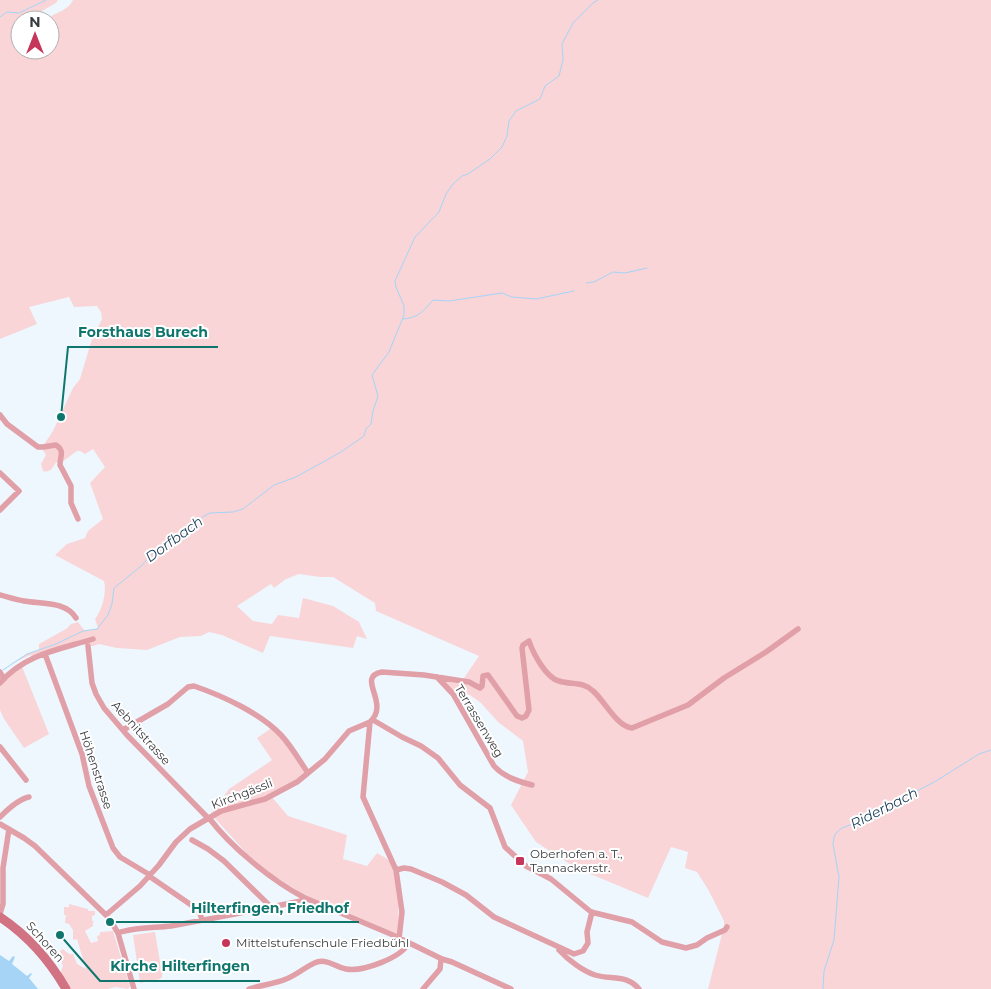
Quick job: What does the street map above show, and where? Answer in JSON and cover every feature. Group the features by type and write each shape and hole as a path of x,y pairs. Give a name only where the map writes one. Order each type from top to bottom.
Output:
{"main road":[{"name":"Schoren","path":"0,916 15,927 33,945 66,989"}],"street":[{"path":"0,415 7,424 38,447 43,448 56,445 61,449 60,465 70,486 71,502 78,519"},
{"path":"0,473 19,491 0,510"},
{"path":"0,595 22,601 60,606 72,613 76,618"},
{"path":"399,939 402,912 396,870 364,797 371,721 378,702 370,685 376,673 437,677 470,682 480,688 483,676 488,675 517,716 521,718 525,717 528,712 522,648 529,641 534,654 553,678 560,682 578,683 588,687 601,699 621,724 632,728 688,705 798,628"},
{"path":"1,677 21,664 45,654 93,639"},
{"name":"Aebnitstrasse","path":"88,646 92,683 104,708 241,852 269,875 304,898 511,989"},
{"name":"Höhenstrasse","path":"45,654 82,754 89,786 113,848 120,857 150,875 197,909 202,920"},
{"name":"Terrassenweg","path":"437,677 453,694 494,766 511,779 532,785"},
{"path":"123,730 168,704 188,687 194,686 248,710 265,721 288,743 308,773"},
{"path":"371,721 420,746 438,758 460,785 490,808 506,848 526,866 551,879 592,912 632,922 657,939 668,944 688,948 725,930 727,927"},
{"name":"Kirchgässli","path":"106,915 150,875 190,829 226,810 265,799 297,782 325,759 349,731 371,721"},
{"path":"0,747 26,780"},
{"path":"0,817 24,798 29,797"},
{"path":"0,824 34,846 106,915 118,933 134,989"},
{"path":"0,916 4,901 1,876 9,829"},
{"path":"192,840 224,861 272,907"},
{"path":"396,870 411,868 442,882 466,895 494,917 574,954 583,951 588,943 587,932 592,912"},
{"path":"118,933 272,907 300,901 304,898"},
{"path":"249,989 286,979 312,964 320,962 330,962 349,969 367,967 398,954 408,944"},
{"path":"559,948 562,953 588,972 600,976 627,979 633,982 639,989"},
{"path":"423,989 440,969 442,959"}],"shaded area":[{"path":"0,0 58,0 44,10 10,10 10,60 60,60 60,12 68,7 73,0 991,0 991,989 708,989 724,921 697,872 685,868 688,852 671,847 648,898 576,868 536,842 511,805 528,772 523,741 498,722 481,703 470,695 453,694 437,677 462,681 479,656 376,611 375,603 333,577 299,574 286,579 274,588 271,584 237,606 253,621 272,624 278,615 299,618 303,598 333,606 359,622 367,639 357,636 353,648 270,636 263,653 222,635 209,632 201,636 180,637 147,650 117,648 99,644 93,646 77,644 34,657 31,655 11,664 27,654 39,650 39,644 66,629 71,624 78,622 84,630 98,628 95,619 103,601 104,581 55,555 67,544 85,538 88,531 103,519 90,483 105,467 93,449 85,454 77,451 62,462 56,462 48,471 43,471 41,464 46,455 43,446 53,431 73,388 80,379 92,339 102,319 101,312 97,306 74,307 69,297 29,307 37,324 0,339"},
{"path":"21,664 49,734 24,748 0,710 0,683"},
{"path":"273,727 308,773 271,796 288,816 347,835 343,859 367,866 377,853 387,859 391,865 396,884 398,934 310,898 258,866 211,814 229,789 272,760 257,738"},
{"path":"69,904 88,909 88,911 95,911 95,915 92,916 92,921 95,921 93,926 85,931 91,943 98,941 97,936 100,935 100,932 113,931 130,987 128,989 115,987 108,989 66,989 60,974 63,966 59,954 61,950 63,949 69,954 73,954 77,964 86,969 77,939 73,940 73,930 69,924 65,923 64,907 69,907"},
{"path":"155,932 161,968 163,969 162,977 140,983 133,935"}],"water":[{"path":"0,955 9,961 13,956 15,957 12,964 27,976 31,973 29,978 38,989 0,989"}],"waterway":[{"path":"0,17 7,12 19,13 46,0"},
{"name":"Dorfbach","path":"3,670 27,654 56,644 83,631 97,629 108,615 112,604 114,588 140,567 159,547 177,540 204,516 210,513 233,512 243,509 274,485 296,477 341,452 364,436 366,429 371,424 378,396 372,375 389,352 404,315 404,306 395,281 415,237 439,212 446,194 453,184 462,176 490,159 502,147 507,136 509,121 516,111 540,99 545,86 559,76 563,60 562,44 573,23 598,0"},
{"path":"586,283 594,282 613,272 625,273 647,268"},
{"path":"403,319 417,315 433,300 449,301 502,293 512,297 536,299 574,291"},
{"name":"Riderbach","path":"823,989 824,971 834,940 839,877 833,844 836,833 842,828 860,821 936,781 979,754 991,750"}],"place":[{"name":"Forsthaus Burech","path":"61,417"},
{"name":"Oberhofen a. T., Tannackerstr.","path":"520,861"},
{"name":"Hilterfingen, Friedhof","path":"110,922"},
{"name":"Kirche Hilterfingen","path":"60,935"},
{"name":"Mittelstufenschule Friedbühl","path":"226,943"}]}
